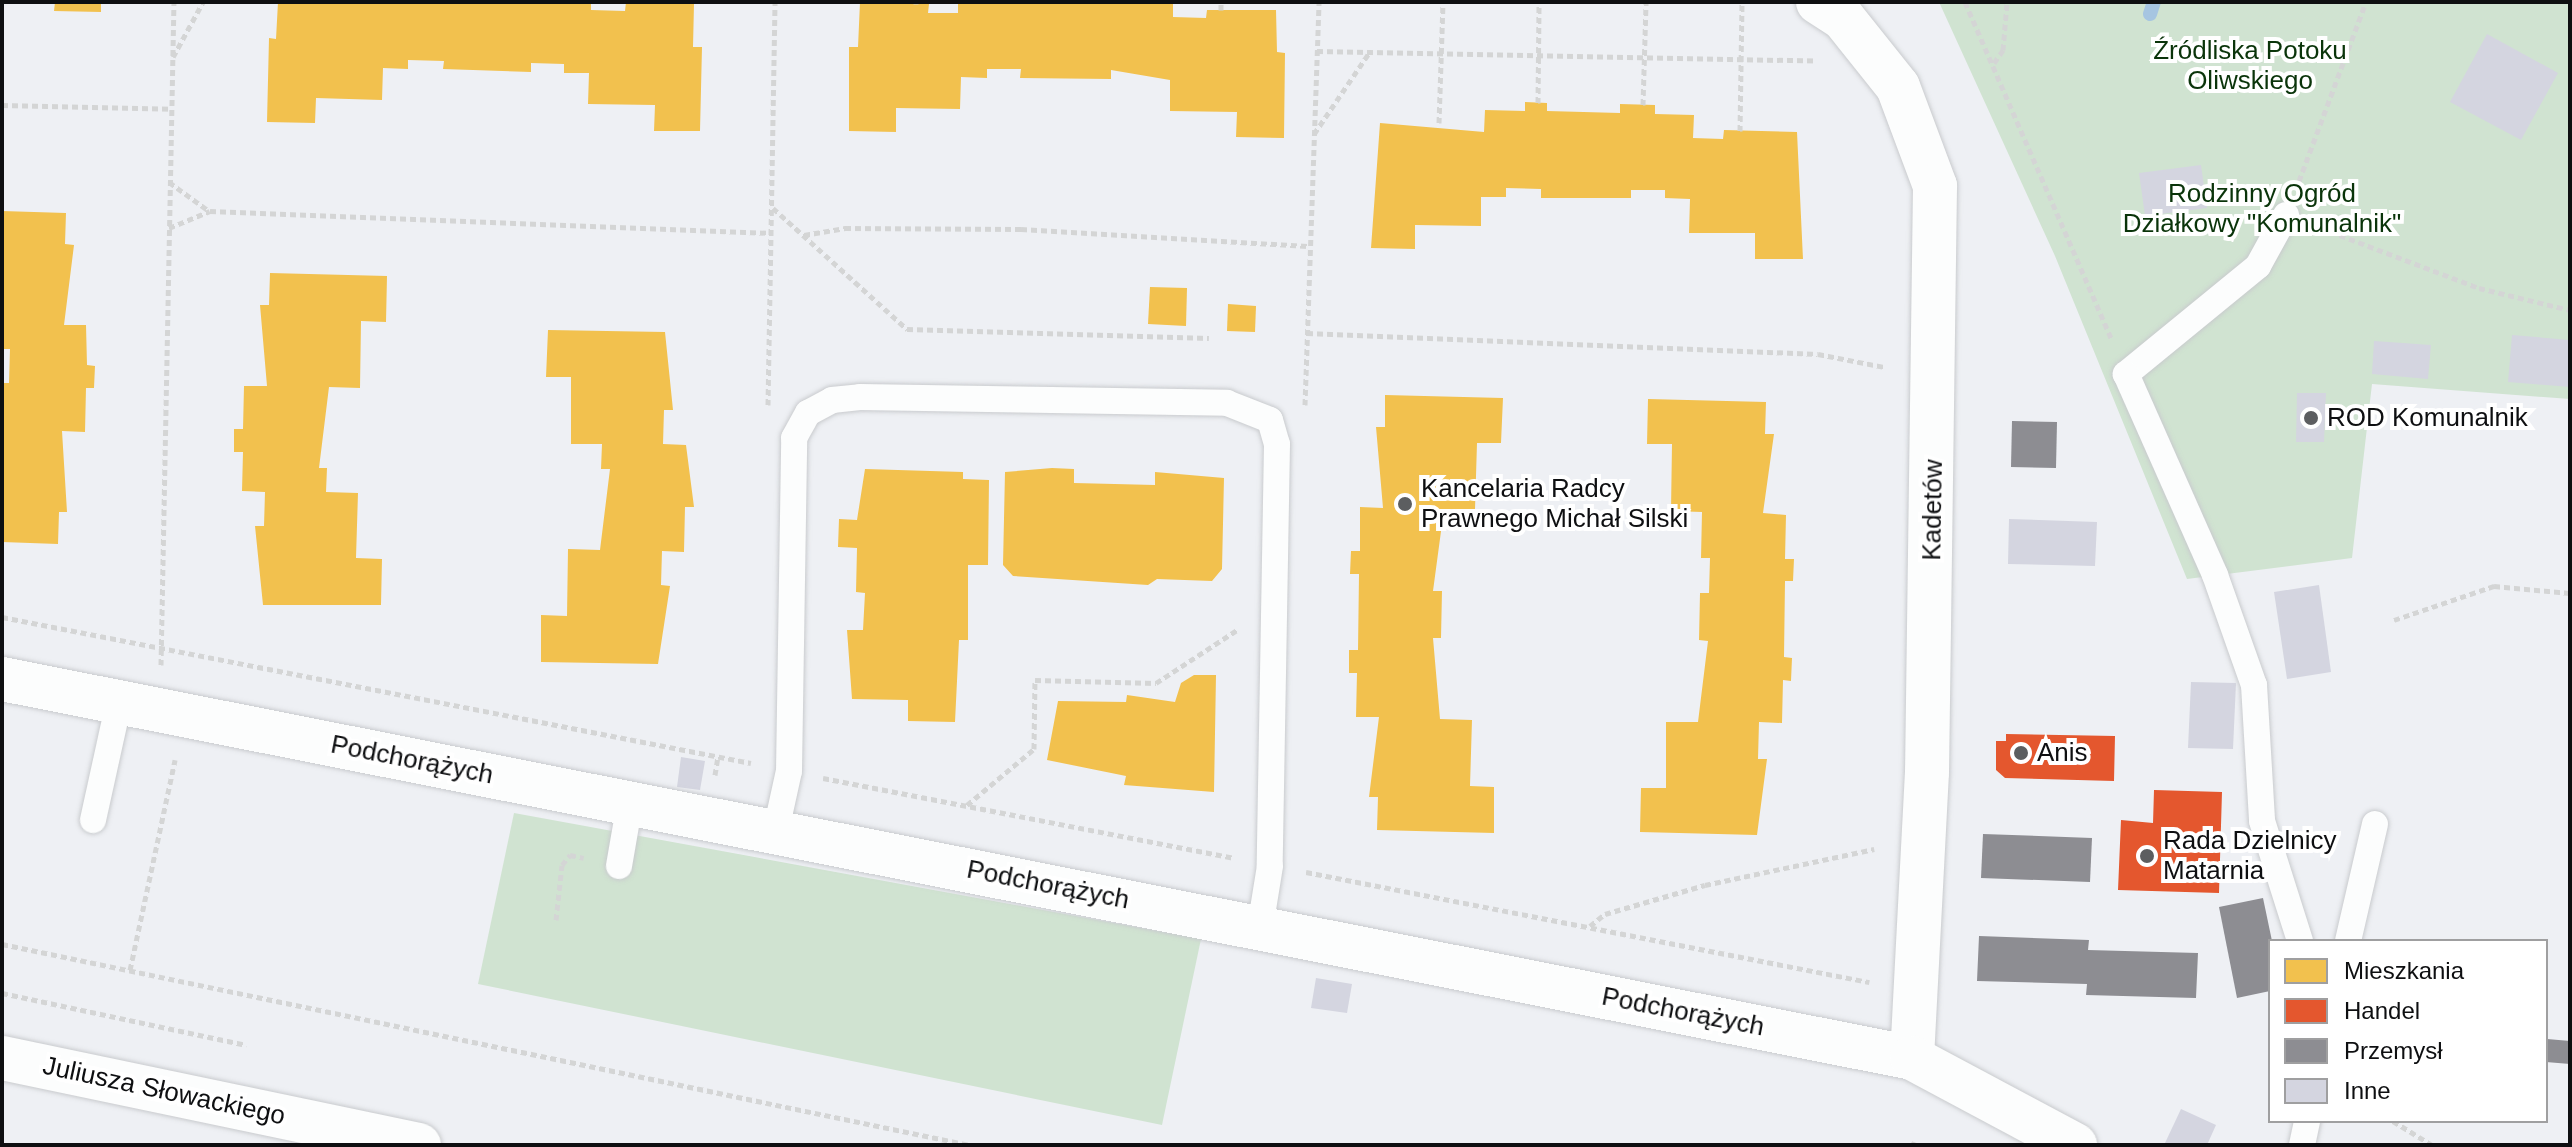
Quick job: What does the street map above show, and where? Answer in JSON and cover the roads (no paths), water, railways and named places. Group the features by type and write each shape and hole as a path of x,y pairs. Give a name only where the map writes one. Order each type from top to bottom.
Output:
{"street":[{"name":"Kadetów","path":"1818,2 1843,18 1898,87 1935,186 1934,487 1917,992 1912,1058"},
{"name":"Podchorążych","path":"2,679 776,830 1912,1058 2075,1145"},
{"name":"Juliusza Słowackiego","path":"2,1058 419,1145"}],"lane":[{"path":"2286,215 2258,266 2126,374 2215,575 2254,685 2262,821 2299,939"},
{"path":"776,830 789,771 794,438 808,413 832,400 1251,409 1270,420 1277,444 1270,866 1260,928"},
{"path":"93,820 152,709"},
{"path":"619,866 630,802"},
{"path":"2348,939 2375,824"},
{"path":"2302,1145 2307,1123"}],"waterway":[{"path":"2150,14 2154,2"}],"place":[{"name":"ROD Komunalnik","path":"2311,418"},
{"name":"Kancelaria Radcy Prawnego Michał Silski","path":"1405,504"},
{"name":"Anis","path":"2021,753"},
{"name":"Rada Dzielnicy Matarnia","path":"2147,856"}],"park label":[{"name":"Źródliska Potoku Oliwskiego","path":"2250,66"},
{"name":"Rodzinny Ogród Działkowy \"Komunalnik\"","path":"2262,209"}]}
